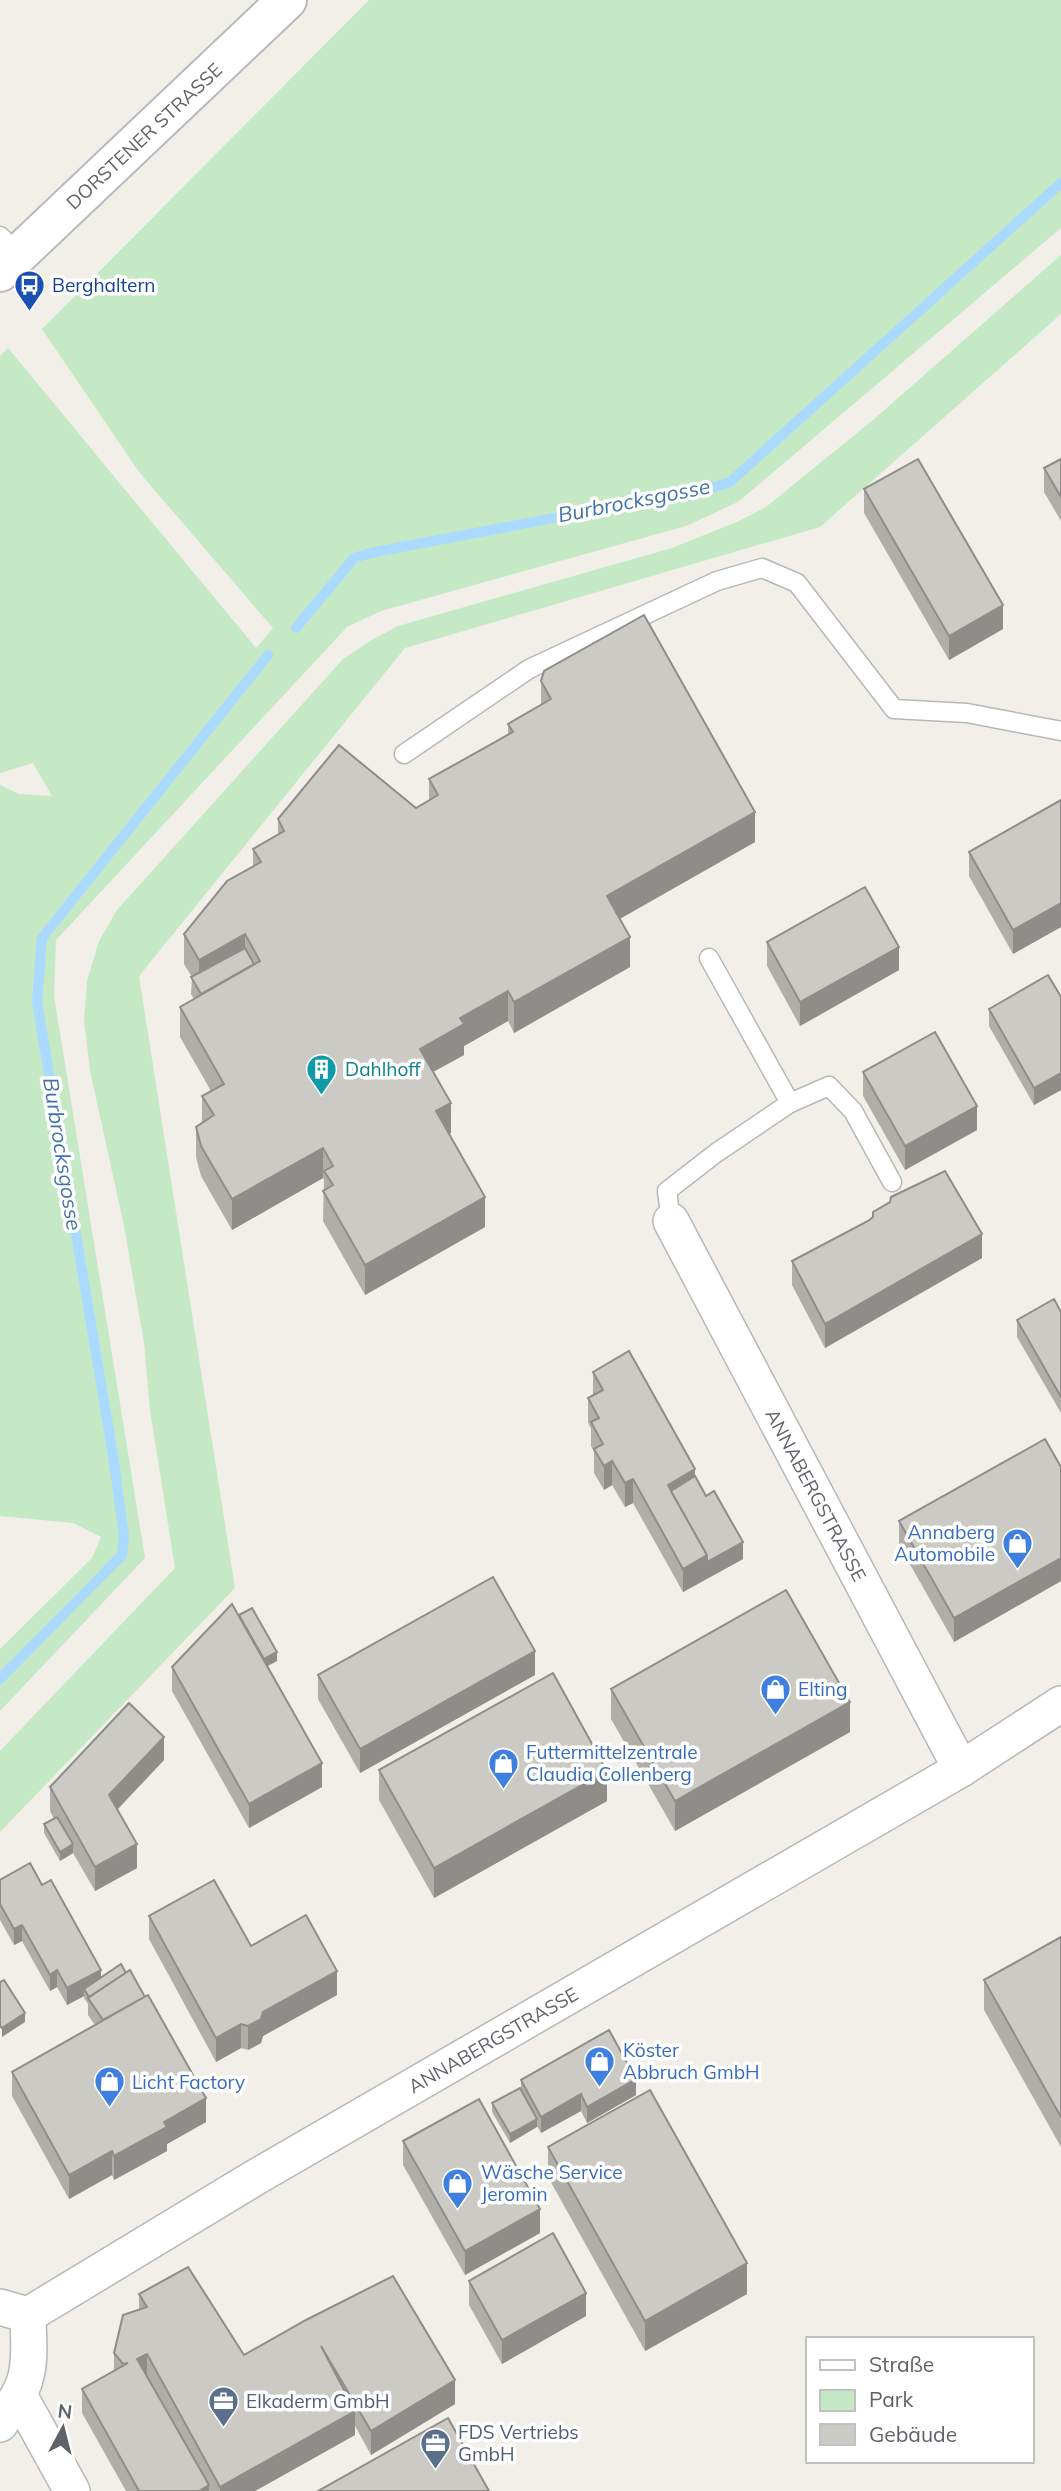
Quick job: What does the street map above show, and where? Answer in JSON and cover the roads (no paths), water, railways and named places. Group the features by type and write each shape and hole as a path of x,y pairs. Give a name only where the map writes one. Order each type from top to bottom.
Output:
{"main road":[{"name":"DORSTENER STRASSE","path":"6,254 287,0"}],"street":[{"name":"ANNABERGSTRASSE","path":"671,1221 961,1769"},
{"name":"ANNABERGSTRASSE","path":"0,2424 19,2395 29,2356 14,2311 268,2170 961,1769 1061,1704"},
{"path":"19,2395 72,2491"}],"lane":[{"path":"404,754 530,669 717,581 762,568 797,583 894,709 967,713 1061,731"},
{"path":"709,958 790,1103"},
{"path":"671,1221 667,1191 716,1153 790,1103 830,1086 853,1111 892,1182"}],"waterway":[{"name":"Burbrocksgosse","path":"296,628 354,558 712,488 730,482 1061,183"},
{"name":"Burbrocksgosse","path":"0,1679 122,1555 124,1536 113,1455 37,1002 42,938 268,655"}],"place":[{"name":"Berghaltern","path":"29,312"},
{"name":"Dahlhoff","path":"322,1096"},
{"name":"Annaberg Automobile","path":"1018,1570"},
{"name":"Elting","path":"775,1716"},
{"name":"Futtermittelzentrale Claudia Collenberg","path":"503,1790"},
{"name":"Köster Abbruch GmbH","path":"600,2088"},
{"name":"Licht Factory","path":"109,2109"},
{"name":"Wäsche Service Jeromin","path":"458,2210"},
{"name":"Elkaderm GmbH","path":"223,2428"},
{"name":"FDS Vertriebs GmbH","path":"435,2470"}]}
